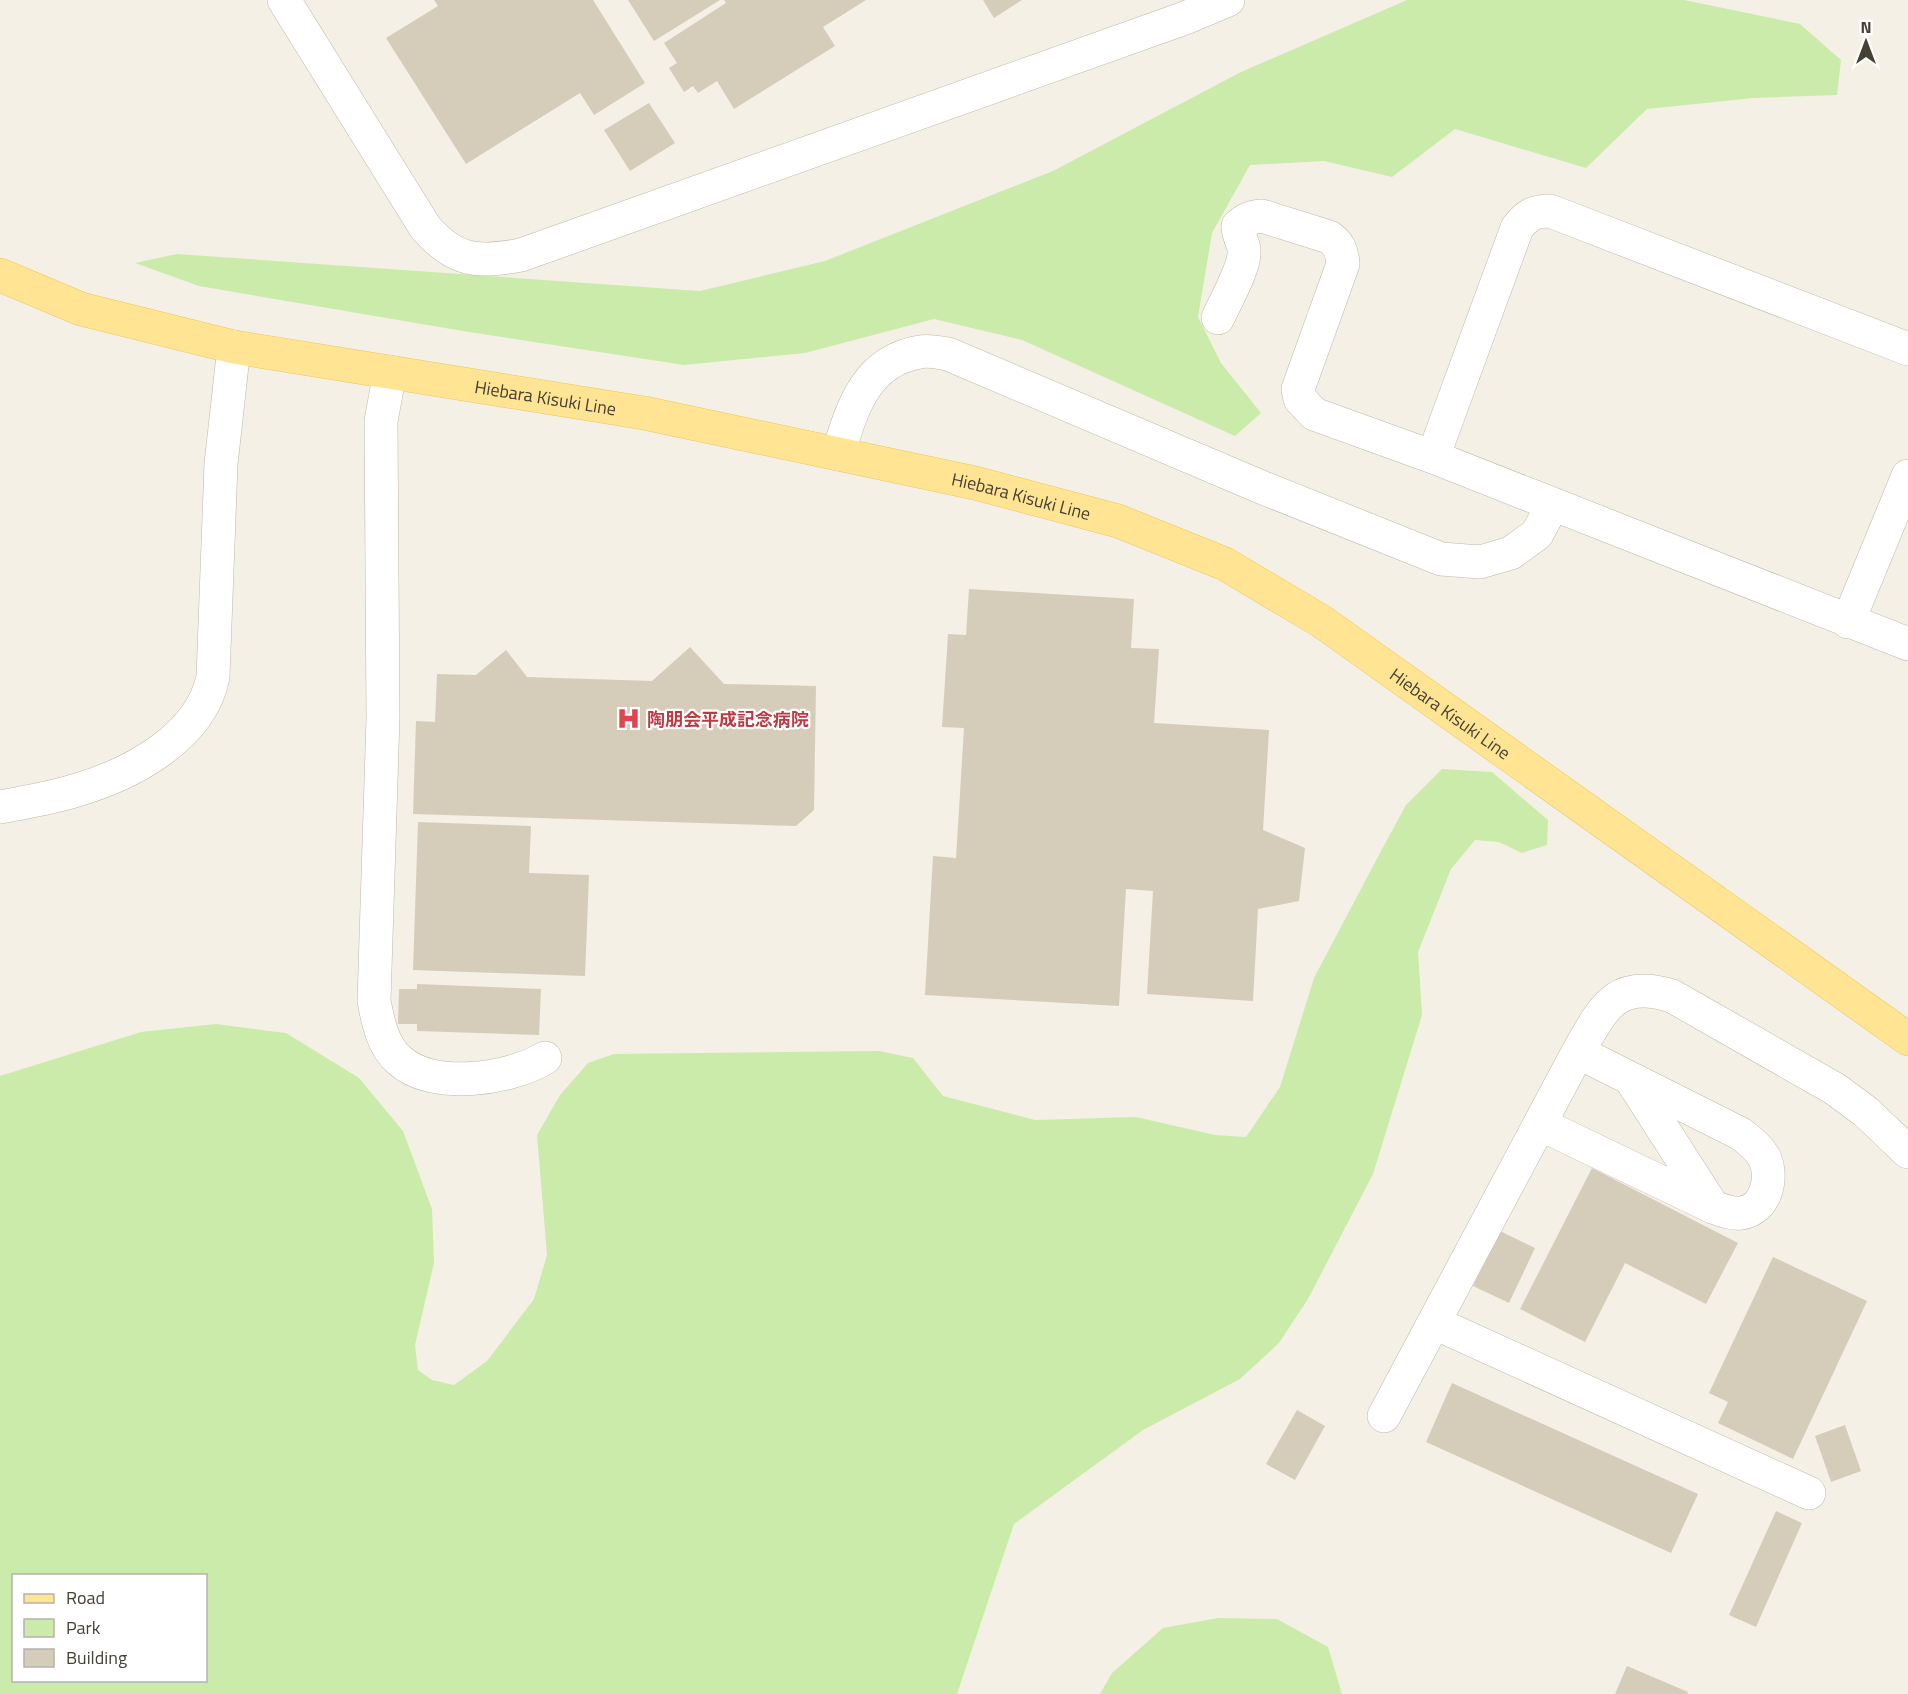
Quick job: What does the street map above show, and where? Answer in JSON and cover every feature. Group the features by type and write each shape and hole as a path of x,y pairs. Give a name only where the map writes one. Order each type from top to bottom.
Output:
{"main road":[{"name":"Hiebara Kisuki Line","path":"0,275 81,309 234,347 644,413 975,483 1118,521 1225,564 1321,621 1908,1038"}],"street":[{"path":"284,0 425,227 439,243 454,253 475,259 498,259 521,255 1179,9 1228,0"},
{"path":"1433,457 1517,228 1525,218 1536,211 1550,210 1908,349"},
{"path":"1218,318 1244,260 1245,249 1238,235 1238,226 1244,220 1262,216 1329,237 1338,243 1343,264 1298,389 1300,399 1314,414 1433,457 1908,644"},
{"path":"0,807 78,790 130,769 167,745 184,730 200,710 210,692 213,677 221,464 234,347"},
{"path":"838,454 852,409 870,378 896,360 921,351 948,354 1262,487 1442,559 1480,562 1511,553 1537,534 1553,504"},
{"path":"390,372 381,421 383,718 374,1001 379,1027 388,1046 399,1061 432,1075 458,1079 506,1074 530,1067 545,1058"},
{"path":"1848,622 1908,476"},
{"path":"1384,1416 1578,1052 1600,1015 1615,999 1626,993 1651,990 1672,996 1835,1089 1866,1112 1908,1152"},
{"path":"1540,1124 1713,1207 1732,1213 1742,1213 1753,1209 1764,1196 1768,1172 1763,1156 1741,1134 1578,1052"},
{"path":"1631,1079 1713,1207"},
{"path":"1435,1323 1809,1493"}],"green space":[{"path":"1407,0 1684,0 1800,24 1841,60 1837,95 1753,98 1647,109 1586,168 1455,129 1392,177 1324,161 1250,165 1212,233 1198,317 1221,363 1261,413 1235,436 1022,340 934,319 805,353 684,365 463,331 199,286 135,263 177,254 700,291 825,261 1053,171 1241,72"},
{"path":"1442,769 1492,772 1548,820 1547,845 1522,853 1499,842 1475,840 1451,869 1418,952 1422,1015 1373,1174 1308,1299 1279,1343 1240,1379 1143,1430 1014,1524 957,1694 0,1694 0,1076 141,1032 216,1024 286,1033 359,1078 403,1131 432,1209 434,1263 415,1345 418,1370 432,1380 454,1385 487,1361 534,1299 547,1255 537,1135 560,1095 588,1063 614,1054 879,1051 913,1058 943,1096 1035,1120 1136,1117 1215,1135 1246,1137 1280,1087 1314,978 1406,805"},
{"path":"1218,1618 1277,1619 1328,1647 1342,1694 1100,1694 1112,1673 1163,1628"}],"building":[{"path":"434,0 593,0 645,83 594,115 580,93 466,164 386,38 438,6"},
{"path":"628,0 720,0 654,41"},
{"path":"724,0 866,0 823,27 835,46 734,109 717,81 698,93 693,86 684,92 669,68 677,63 664,43 726,3"},
{"path":"983,0 1022,0 994,18"},
{"path":"649,103 675,143 630,171 604,130"},
{"path":"969,589 1134,599 1131,648 1159,649 1154,723 1269,730 1263,830 1305,848 1299,901 1258,909 1253,1001 1147,994 1153,891 1126,889 1119,1006 925,995 933,856 956,858 964,728 942,727 948,634 966,635"},
{"path":"690,647 724,684 816,686 814,810 796,826 413,814 416,721 435,722 437,674 476,675 506,650 527,677 652,681"},
{"path":"418,822 531,826 529,873 589,875 585,976 413,970"},
{"path":"417,984 541,989 539,1035 417,1031 417,1024 398,1024 399,989 417,989"},
{"path":"1592,1168 1738,1243 1706,1304 1625,1263 1585,1342 1520,1309"},
{"path":"1500,1231 1535,1248 1509,1303 1473,1286"},
{"path":"1773,1257 1867,1301 1793,1459 1718,1423 1728,1402 1709,1393"},
{"path":"1452,1383 1698,1494 1671,1553 1426,1442"},
{"path":"1297,1410 1325,1426 1295,1480 1266,1464"},
{"path":"1845,1425 1861,1471 1831,1482 1815,1436"},
{"path":"1776,1511 1802,1523 1756,1627 1729,1615"},
{"path":"1627,1666 1688,1692 1687,1694 1615,1694"}],"place":[{"name":"陶朋会平成記念病院","path":"629,719"}]}
